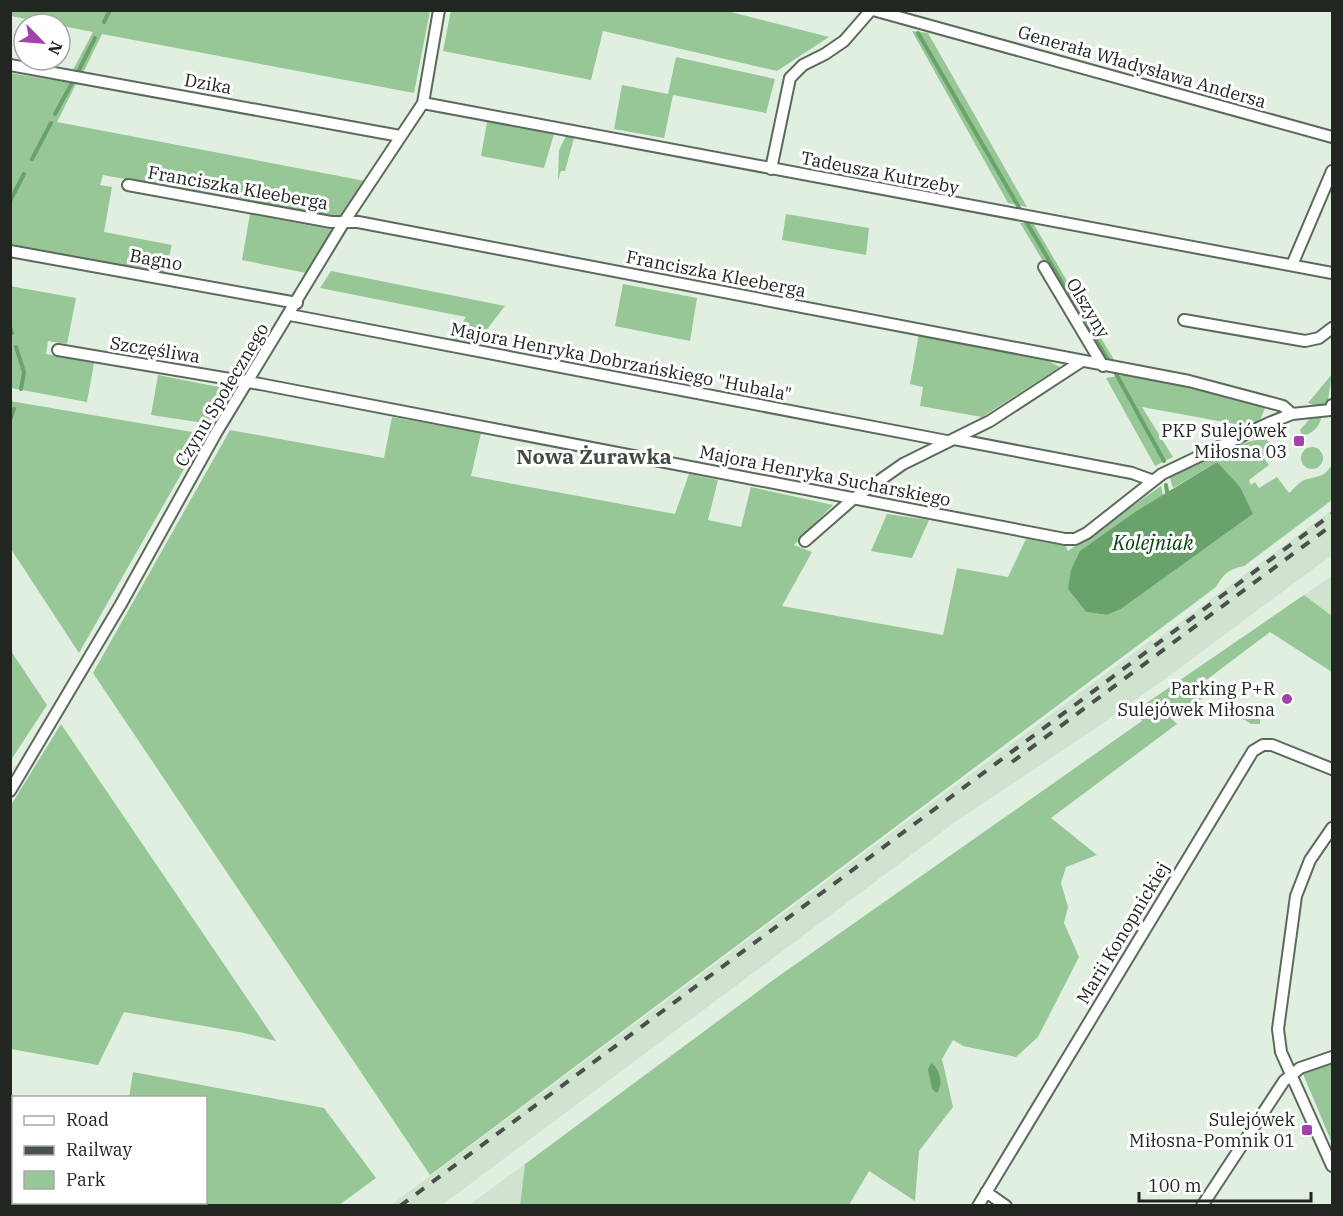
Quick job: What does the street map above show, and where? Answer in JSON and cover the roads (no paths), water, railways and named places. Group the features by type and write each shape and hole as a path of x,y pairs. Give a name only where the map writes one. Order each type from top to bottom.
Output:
{"street":[{"name":"Czynu Społecznego","path":"10,791 247,382 290,315 344,222 423,103 440,10"},
{"name":"Generała Władysława Andersa","path":"872,10 1332,137"},
{"path":"771,169 790,78 802,65 825,54 844,41 872,10"},
{"path":"912,10 918,21"},
{"name":"Dzika","path":"10,64 400,136"},
{"name":"Tadeusza Kutrzeby","path":"423,103 1332,273"},
{"path":"1292,266 1332,171"},
{"name":"Franciszka Kleeberga","path":"128,185 331,222 358,222 1082,361 1222,389 1283,406 1292,414"},
{"name":"Bagno","path":"10,251 297,303"},
{"name":"Olszyny","path":"1044,267 1103,366"},
{"name":"Majora Henryka Dobrzańskiego \"Hubala\"","path":"290,315 1132,473 1151,480"},
{"path":"1184,320 1305,341 1319,338 1332,328"},
{"name":"Szczęśliwa","path":"58,350 247,382"},
{"path":"806,541 853,499 903,464 990,421 1082,361"},
{"name":"Majora Henryka Sucharskiego","path":"247,382 1051,537 1075,539 1101,524 1151,480 1292,414 1331,408"},
{"name":"Marii Konopnickiej","path":"978,1206 1253,751 1263,745 1272,745 1332,769"},
{"path":"1332,828 1306,869 1294,907 1278,1029 1281,1052 1332,1166"},
{"path":"1202,1206 1291,1074 1304,1066 1332,1057"},
{"path":"986,1192 1006,1206"}],"water":[{"name":"Kolejniak","path":"1217,462 1240,487 1253,514 1121,609 1107,615 1086,612 1068,589 1071,570 1080,551 1138,510"},
{"path":"931,1063 937,1069 940,1077 937,1093 932,1089 928,1070"}],"waterway":[{"path":"104,22 110,10"},
{"path":"918,33 1021,211"},
{"path":"79,70 95,38"},
{"path":"55,114 72,83"},
{"path":"32,159 51,123"},
{"path":"10,201 24,174"},
{"path":"1024,218 1109,362"},
{"path":"10,327 12,333"},
{"path":"16,347 24,372 21,389"},
{"path":"1115,372 1164,461"},
{"path":"10,420 14,409"},
{"path":"1166,485 1167,492"}],"railway":[{"path":"400,1206 1332,514"},
{"path":"1012,762 1332,525"}],"place":[{"name":"PKP Sulejówek Miłosna 03","path":"1299,441"},
{"name":"Parking P+R Sulejówek Miłosna","path":"1287,699"},
{"name":"Sulejówek Miłosna-Pomnik 01","path":"1307,1130"}],"district":[{"name":"Nowa Żurawka","path":"594,457"}]}
